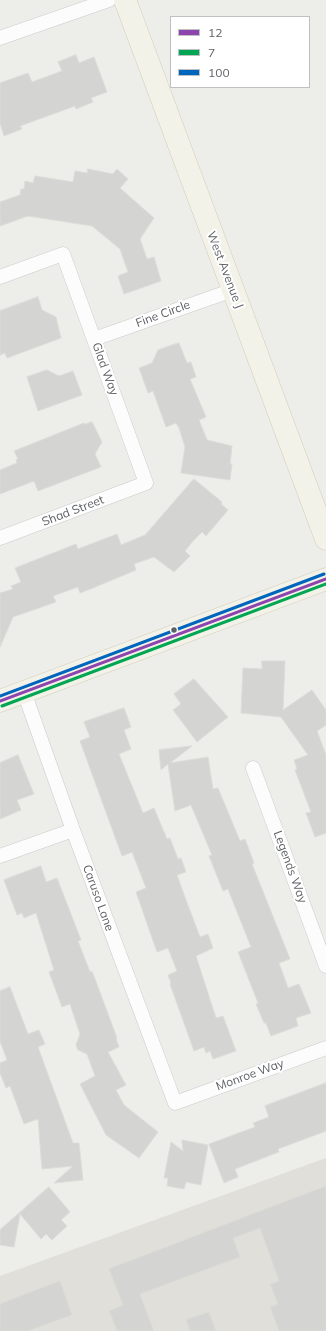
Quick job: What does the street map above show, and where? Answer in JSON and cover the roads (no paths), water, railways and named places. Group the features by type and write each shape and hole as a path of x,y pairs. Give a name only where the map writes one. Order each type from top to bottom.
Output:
{"main road":[{"name":"West Avenue J","path":"125,0 326,539"},
{"path":"0,701 326,580"}],"street":[{"path":"0,38 109,0"},
{"name":"Glad Way","path":"0,277 63,254 146,483"},
{"name":"Fine Circle","path":"94,339 233,290"},
{"name":"Shad Street","path":"0,538 146,483"},
{"name":"Caruso Lane","path":"24,692 73,830 175,1103"},
{"name":"Legends Way","path":"253,768 326,966"},
{"path":"0,856 73,830"},
{"name":"Monroe Way","path":"175,1103 326,1048"}]}
